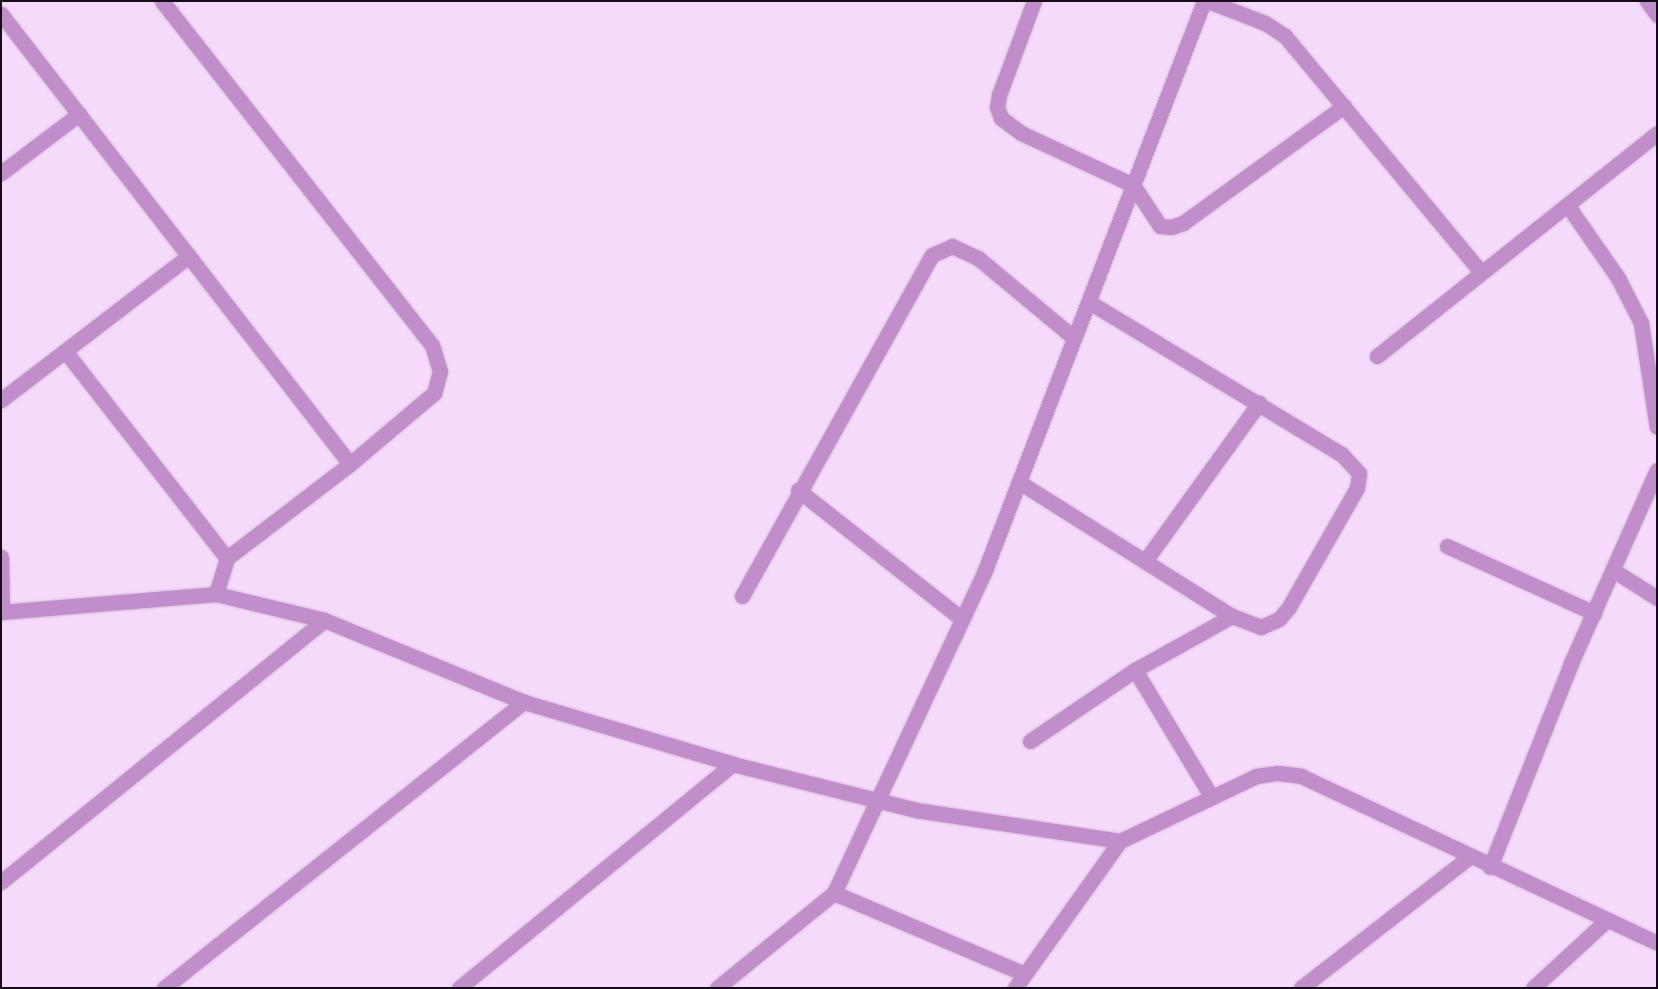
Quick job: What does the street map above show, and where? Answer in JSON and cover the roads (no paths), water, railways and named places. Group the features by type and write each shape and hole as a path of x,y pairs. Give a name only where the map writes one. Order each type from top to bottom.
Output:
{"street":[{"path":"162,1 438,356 440,371 434,393 350,464 227,558 216,594"},
{"path":"1034,1 1000,95 997,107 1001,118 1021,133 1134,185 1160,226 1170,227 1344,106"},
{"path":"717,988 834,893 962,619 1019,482 1204,1"},
{"path":"1208,1 1265,23 1284,36 1481,272"},
{"path":"1647,1 1657,15"},
{"path":"1,14 350,464"},
{"path":"1,173 79,114"},
{"path":"1376,356 1481,272 1568,206 1657,133"},
{"path":"1568,206 1618,278 1640,323 1657,427"},
{"path":"742,596 798,490 932,255 942,248 952,246 978,258 1074,338"},
{"path":"1,400 189,256"},
{"path":"1019,482 1144,562 1253,627 1279,620 1351,502 1359,477 1355,467 1341,454 1089,302"},
{"path":"66,351 227,558"},
{"path":"1144,562 1259,403"},
{"path":"1490,867 1594,613 1657,470"},
{"path":"798,490 962,619"},
{"path":"1447,546 1594,613"},
{"path":"1,556 1,612 216,594 324,620 524,702 733,764 916,810 1120,841"},
{"path":"1613,570 1657,598"},
{"path":"1030,741 1136,670 1232,616"},
{"path":"1,882 324,620"},
{"path":"1136,670 1211,796"},
{"path":"164,988 524,702"},
{"path":"458,988 733,764"},
{"path":"1015,988 1120,841 1256,776 1278,773 1301,776 1468,857 1657,943"},
{"path":"1301,988 1468,857"},
{"path":"834,893 1025,974"},
{"path":"1532,988 1607,920"}]}
